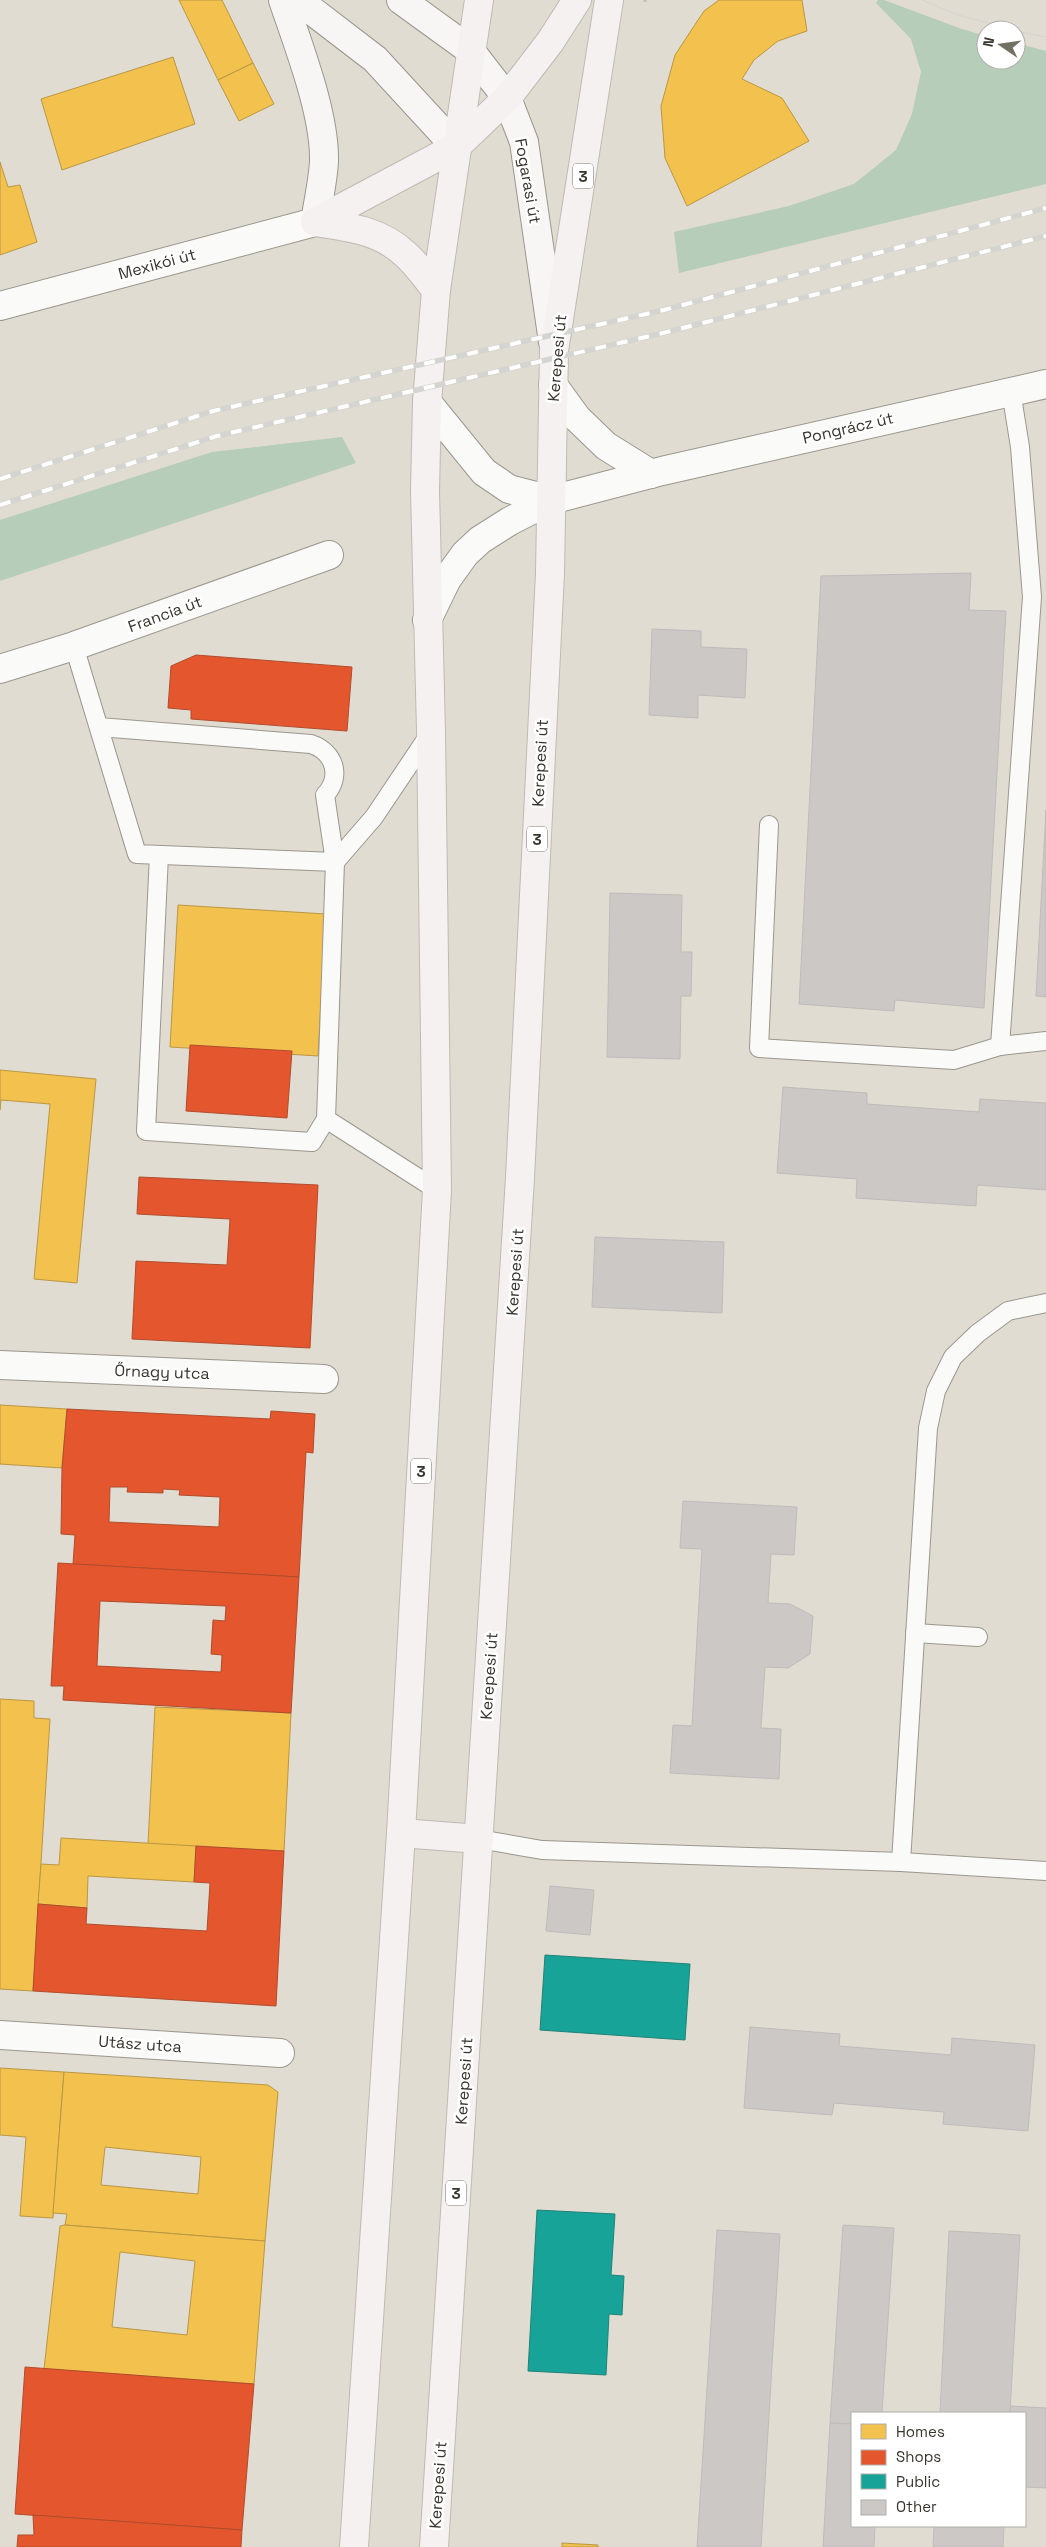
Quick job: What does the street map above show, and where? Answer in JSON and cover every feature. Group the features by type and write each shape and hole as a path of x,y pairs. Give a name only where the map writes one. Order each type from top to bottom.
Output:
{"main road":[{"path":"283,0 308,75 320,130 324,160 315,222"},
{"path":"298,0 375,59 456,148"},
{"name":"Fogarasi út","path":"401,0 470,50 507,98 524,142 554,351"},
{"name":"3","path":"354,2547 401,1833 437,1190 431,731 425,491 426,402 436,290 470,50 479,0"},
{"path":"315,222 456,148 507,98 550,42 578,0"},
{"name":"Kerepesi út","path":"434,2547 520,1188 550,573 554,351 609,0"},
{"path":"315,222 364,230 380,236 406,254 436,290"},
{"path":"401,1833 479,1839"}],"street":[{"name":"Mexikói út","path":"0,306 315,222"},
{"name":"Pongrácz út","path":"427,620 447,580 465,554 480,540 502,526 551,500 651,474 1046,384"},
{"path":"553,385 577,418 606,446 651,474"},
{"name":"Pongrácz út","path":"426,402 484,472 509,489 551,500"},
{"name":"Francia út","path":"0,669 74,646 329,555"},
{"name":"Őrnagy utca","path":"0,1365 324,1378"},
{"name":"Utász utca","path":"0,2035 280,2053"}],"lane":[{"path":"1000,1046 1032,597 1020,447 1011,391"},
{"path":"74,646 137,854 335,862"},
{"path":"99,727 311,744 320,747 330,756 335,772 334,782 326,796 335,862 326,1119 312,1142 146,1131 159,855"},
{"path":"335,862 374,817 431,731"},
{"path":"769,826 759,1048 954,1060 1000,1046 1046,1041"},
{"path":"326,1119 437,1190"},
{"path":"901,1862 928,1428 936,1391 952,1357 978,1333 1008,1311 1046,1303"},
{"path":"915,1633 978,1637"},
{"path":"479,1839 542,1850 901,1862 1046,1871"}],"green space":[{"path":"878,0 884,0 976,33 976,70 1026,70 1026,46 1046,51 1046,184 679,273 674,232 789,206 854,184 896,150 912,114 921,72 911,39 876,3"},
{"path":"342,437 356,463 0,581 0,520 212,452"}],"building: Homes":[{"path":"179,0 222,0 253,63 218,80"},
{"path":"719,0 802,0 807,31 778,41 754,60 742,79 782,98 809,141 687,206 665,158 661,106 675,55 704,11"},
{"path":"173,57 195,124 62,170 41,99"},
{"path":"253,63 274,104 239,121 218,80"},
{"path":"0,162 8,187 20,185 37,242 0,255"},
{"path":"178,905 326,914 318,1056 170,1047"},
{"path":"0,1070 96,1079 77,1283 34,1279 50,1104 1,1100 0,1110"},
{"path":"0,1405 67,1409 62,1468 0,1464"},
{"path":"0,1699 34,1701 34,1718 50,1719 33,1991 0,1989"},
{"path":"155,1707 291,1713 284,1851 148,1844"},
{"path":"61,1838 196,1846 194,1882 88,1876 87,1908 38,1904 41,1864 59,1865"},
{"path":"0,2068 64,2072 53,2218 20,2216 26,2137 0,2135"},
{"path":"64,2072 268,2085 278,2092 265,2241 65,2225 67,2214 53,2213","holes":["105,2147 201,2157 198,2194 101,2185"]},
{"path":"60,2226 265,2241 254,2384 44,2369","holes":["120,2252 195,2261 187,2335 112,2327"]},
{"path":"562,2543 598,2545 598,2547 562,2547"}],"building: Shops":[{"path":"196,655 352,667 347,731 191,719 191,710 168,708 171,666"},
{"path":"190,1045 292,1051 287,1118 186,1111"},
{"path":"139,1177 318,1185 310,1348 132,1339 136,1261 227,1265 230,1219 137,1214"},
{"path":"67,1409 270,1419 271,1411 315,1414 313,1453 306,1452 299,1577 73,1564 75,1535 61,1534 62,1468","holes":["110,1487 128,1487 127,1492 163,1493 163,1489 180,1490 179,1495 220,1497 219,1527 109,1522"]},
{"path":"58,1563 299,1577 291,1713 63,1700 64,1686 51,1686","holes":["100,1601 226,1606 225,1621 213,1620 211,1654 222,1655 221,1672 97,1666"]},
{"path":"196,1846 284,1851 276,2006 33,1991 38,1904 87,1908 86,1924 207,1931 210,1883 194,1882"},
{"path":"25,2367 254,2384 242,2530 15,2514"},
{"path":"33,2515 242,2530 241,2547 17,2547 18,2535 34,2535"}],"building: Public":[{"path":"545,1955 690,1964 685,2040 540,2030"},
{"path":"537,2210 615,2214 611,2275 624,2276 622,2315 609,2314 606,2375 528,2371"}],"building: Other":[{"path":"971,573 969,610 1006,611 984,1008 895,1000 894,1011 799,1004 821,576"},
{"path":"652,629 701,631 701,647 747,649 745,698 698,695 698,718 649,715"},
{"path":"1046,810 1046,997 1036,996"},
{"path":"610,893 682,895 681,952 692,952 691,996 681,996 680,1059 607,1057"},
{"path":"783,1087 867,1093 867,1104 979,1112 980,1099 1046,1103 1046,1190 977,1185 976,1206 856,1198 857,1179 777,1173"},
{"path":"595,1237 724,1242 722,1313 592,1307"},
{"path":"683,1501 797,1507 794,1555 771,1554 768,1603 790,1604 813,1616 810,1654 788,1668 765,1667 761,1728 781,1729 779,1779 670,1773 673,1725 692,1726 702,1549 680,1548"},
{"path":"550,1886 594,1890 590,1935 546,1931"},
{"path":"750,2027 840,2034 839,2046 951,2055 952,2038 1035,2045 1028,2131 943,2124 944,2112 834,2103 832,2115 744,2108"},
{"path":"843,2225 894,2228 882,2412 851,2412 851,2424 830,2423"},
{"path":"717,2230 780,2234 761,2547 697,2547"},
{"path":"949,2231 1020,2235 1010,2412 940,2412"},
{"path":"1011,2406 1046,2408 1046,2488 1026,2487 1026,2412 1010,2412"},
{"path":"830,2423 851,2424 851,2527 875,2527 874,2547 823,2547"},
{"path":"934,2527 1004,2527 1003,2547 933,2547"}],"tram line":[{"path":"922,0 958,15 977,20"},
{"path":"1026,33 1046,37"}],"railway":[{"path":"0,479 213,411 664,310 1046,208"},
{"path":"0,505 217,436 663,333 1046,236"}]}
